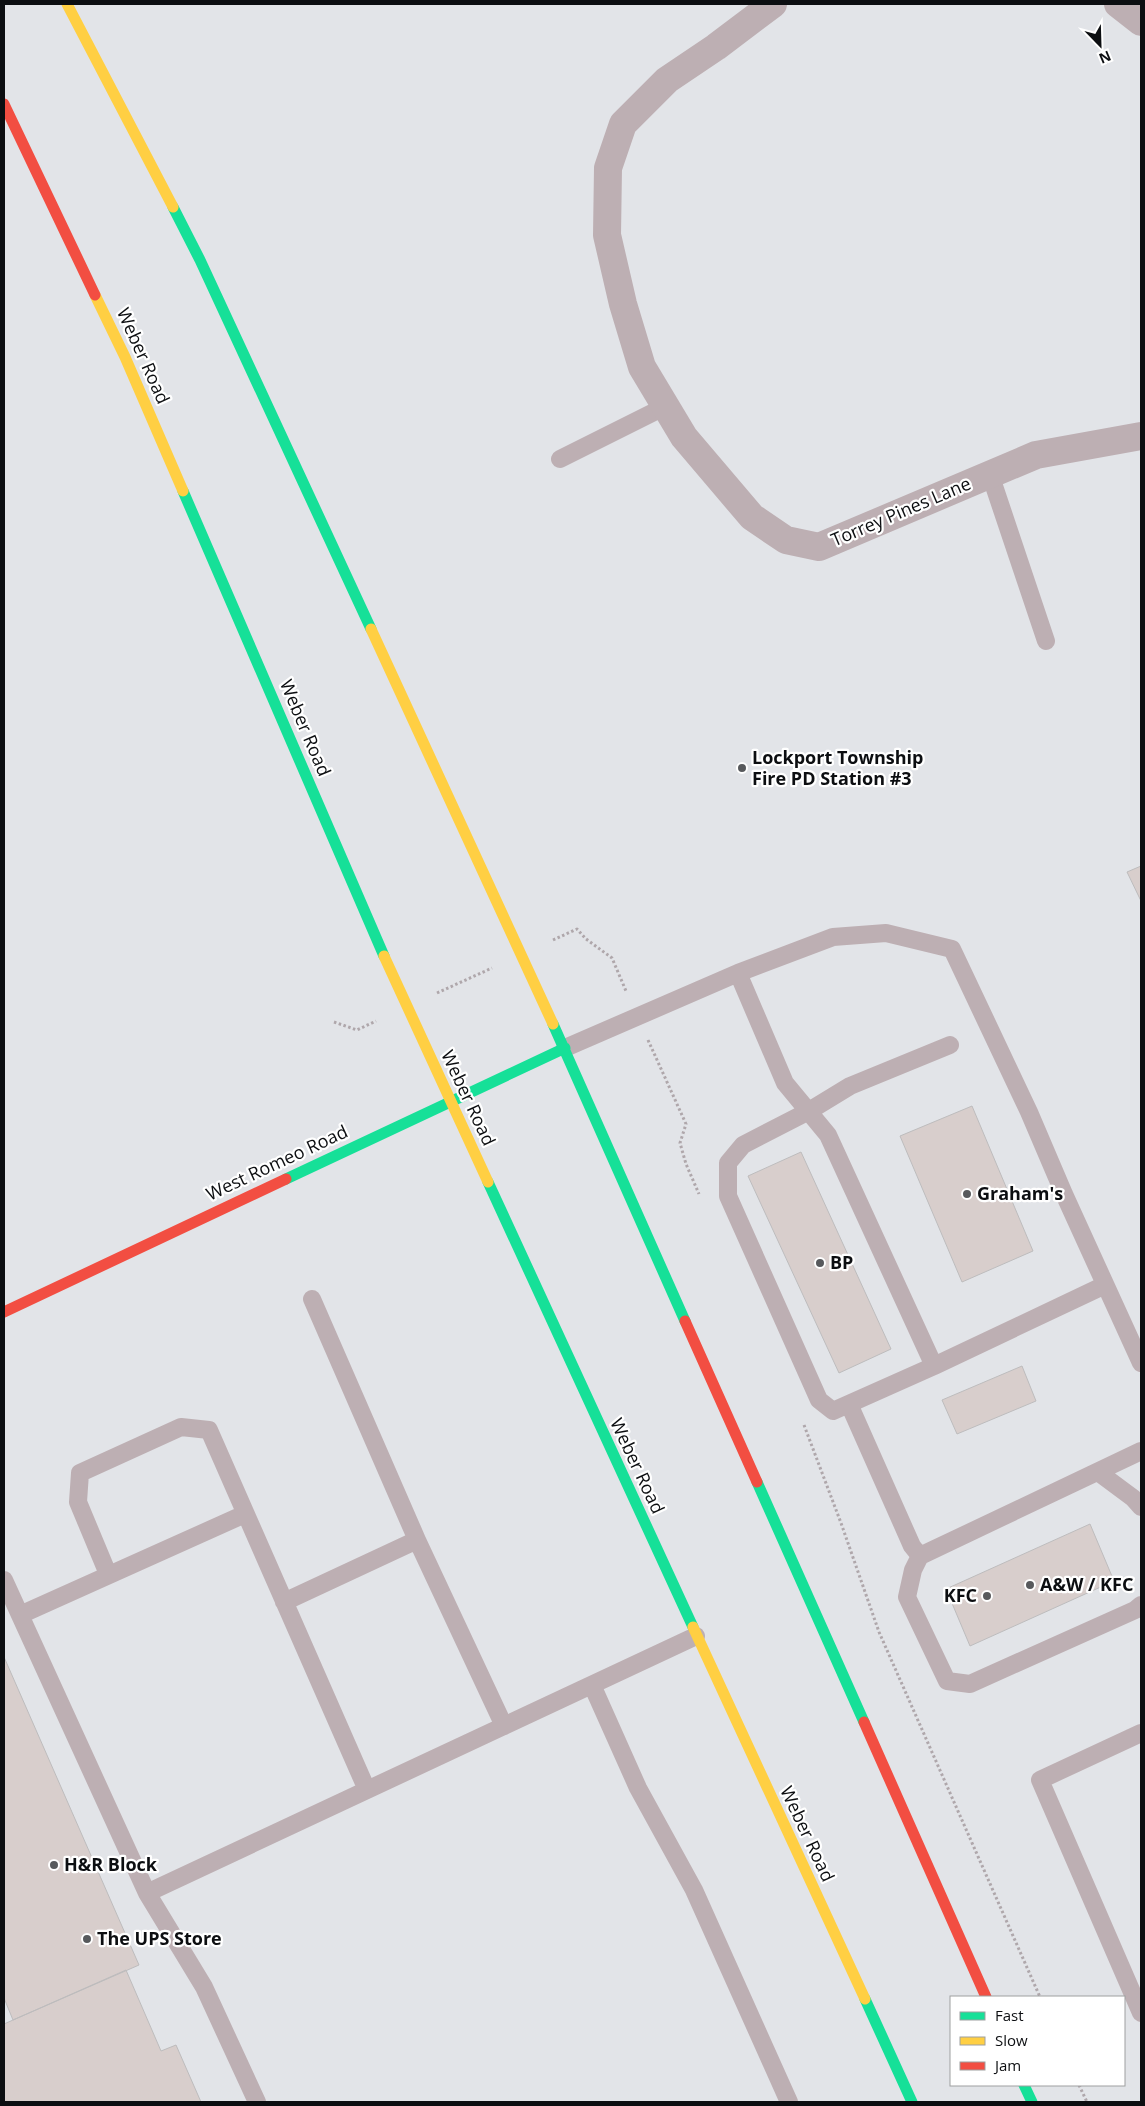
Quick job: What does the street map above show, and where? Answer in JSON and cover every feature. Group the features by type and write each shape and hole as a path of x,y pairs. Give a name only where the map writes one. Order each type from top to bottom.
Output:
{"main road":[{"path":"67,4 200,260 565,1048 986,1996"},
{"name":"Weber Road","path":"4,104 125,357 399,990 912,2102"},
{"name":"West Romeo Road","path":"4,1312 565,1048"},
{"path":"1024,2086 1032,2102"}],"street":[{"name":"Torrey Pines Lane","path":"773,4 716,47 667,80 623,124 608,168 607,235 621,295 642,367 684,437 752,516 786,540 819,547 1036,455 1141,436"},
{"path":"1118,4 1141,22"}],"lane":[{"path":"560,458 666,406"},
{"path":"990,474 1046,641"},
{"path":"565,1048 738,973 832,937 886,933 952,949 1029,1112 1141,1363"},
{"path":"738,973 785,1082 828,1135 934,1366"},
{"path":"950,1045 850,1086 809,1112 743,1144 728,1163 728,1196 819,1400 833,1411 1106,1285"},
{"path":"312,1299 418,1540 504,1726"},
{"path":"849,1404 912,1546 920,1556"},
{"path":"108,1574 78,1502 80,1473 181,1427 209,1430 368,1790"},
{"path":"1141,1451 920,1556 913,1570 908,1597 947,1681 970,1684 1135,1610 1141,1605"},
{"path":"1098,1472 1134,1498 1141,1507"},
{"path":"20,1615 245,1514"},
{"path":"284,1602 418,1540"},
{"path":"4,1580 147,1893 204,1987 257,2102"},
{"path":"147,1893 696,1636"},
{"path":"592,1685 638,1788 694,1890 790,2102"},
{"path":"1141,1733 1040,1780 1141,2013"}],"path":[{"path":"638,1016 686,1124 680,1143 686,1164 701,1199"},
{"path":"801,1418 841,1523 879,1632 1040,1996"},
{"path":"1079,2086 1086,2102"}],"building":[{"path":"1141,866 1141,901 1127,872"},
{"name":"Graham's","path":"972,1106 1033,1251 962,1282 900,1136"},
{"name":"BP","path":"801,1152 891,1349 839,1373 748,1176"},
{"path":"1022,1366 1036,1401 957,1434 942,1400"},
{"name":"A&W / KFC","path":"1090,1524 1114,1581 970,1646 946,1589"},
{"path":"4,1657 139,1965 13,2020 4,1998"},
{"path":"126,1970 161,2051 176,2045 201,2102 4,2102 4,2024"}],"traffic: fast":[{"path":"173,207 200,260 371,629"},
{"path":"183,491 384,956"},
{"path":"553,1024 685,1321"},
{"path":"286,1179 565,1048"},
{"path":"488,1182 693,1627"},
{"path":"757,1482 864,1722"},
{"path":"865,1999 912,2102"},
{"path":"1024,2086 1032,2102"}],"traffic: slow":[{"path":"67,4 173,207"},
{"path":"95,295 125,357 183,491"},
{"path":"371,629 553,1024"},
{"path":"384,956 488,1182"},
{"path":"693,1627 865,1999"}],"traffic: jam":[{"path":"4,104 95,295"},
{"path":"4,1312 286,1179"},
{"path":"685,1321 757,1482"},
{"path":"864,1722 986,1996"}],"place":[{"name":"Lockport Township Fire PD Station #3","path":"742,768"},
{"name":"Graham's","path":"967,1194"},
{"name":"BP","path":"820,1263"},
{"name":"A&W / KFC","path":"1030,1585"},
{"name":"KFC","path":"987,1596"},
{"name":"H&R Block","path":"54,1865"},
{"name":"The UPS Store","path":"87,1939"}]}
